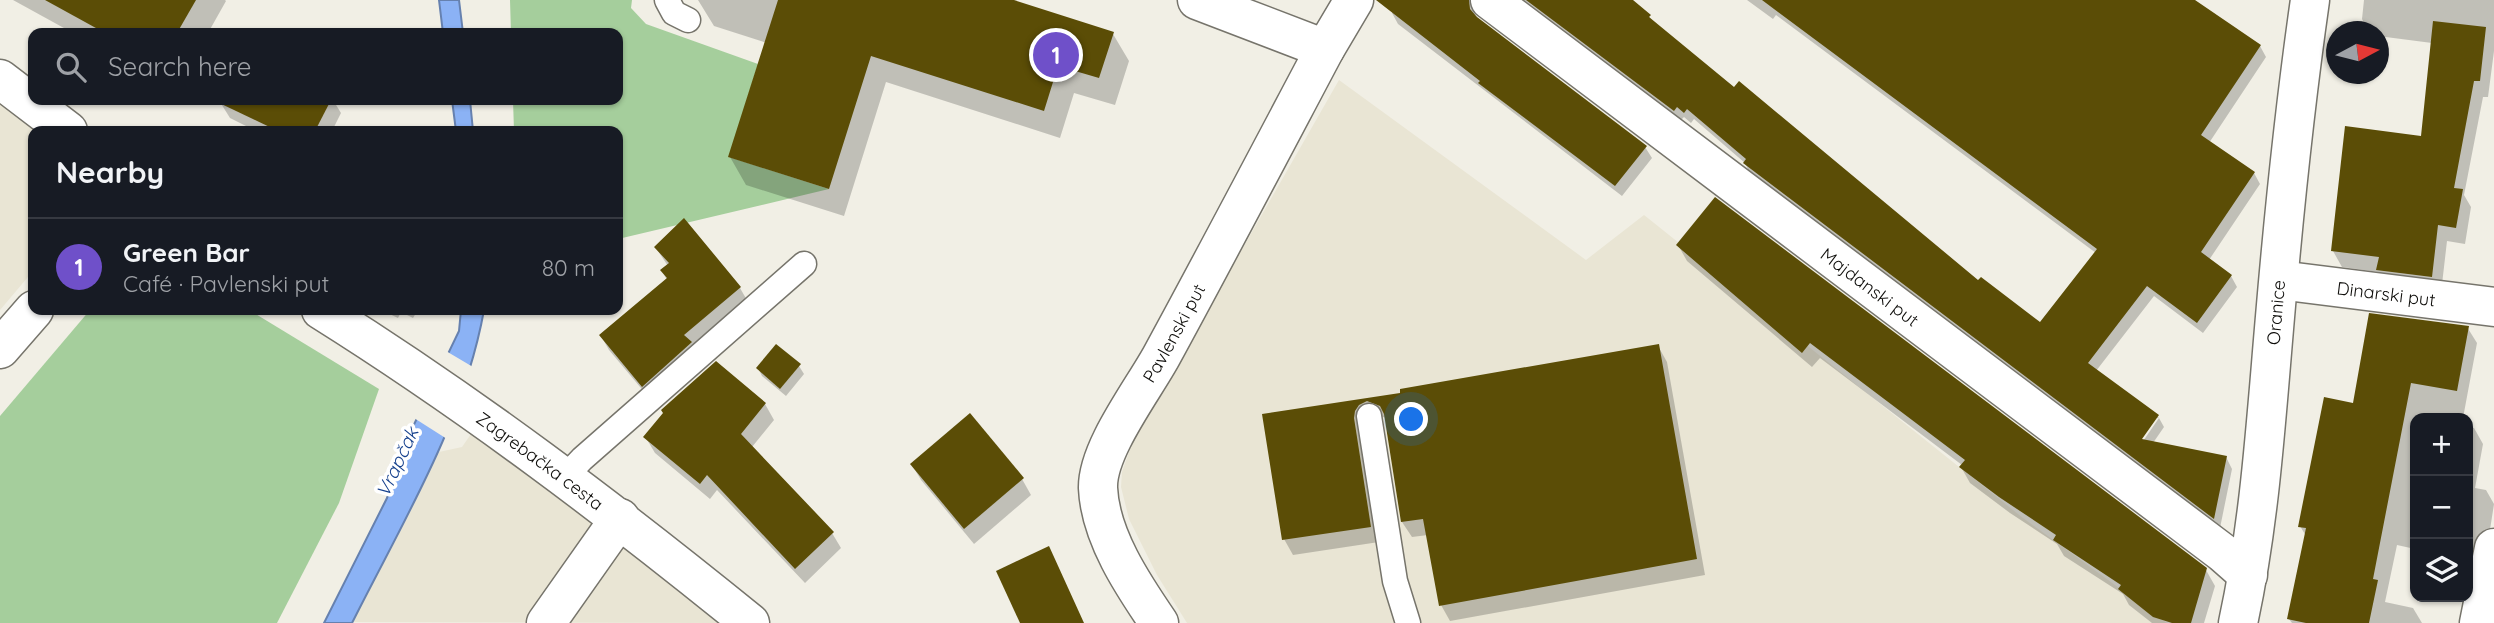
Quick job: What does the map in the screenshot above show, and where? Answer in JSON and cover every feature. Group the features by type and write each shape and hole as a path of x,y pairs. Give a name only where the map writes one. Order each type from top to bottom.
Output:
{"street":[{"path":"1197,0 1325,49"},
{"name":"Pavlenski put","path":"1159,623 1132,584 1107,530 1098,488 1106,451 1160,358 1325,49 1354,0"},
{"name":"Majdanski put","path":"1490,0 2249,575"},
{"name":"Oranice","path":"2238,623 2249,575 2260,490 2296,97 2310,0"},
{"path":"0,79 28,100"},
{"path":"34,105 61,126"},
{"name":"Dinarski put","path":"2279,280 2494,307"},
{"path":"0,349 30,315"},
{"name":"Zagrebačka cesta","path":"329,315 481,416 620,518 750,623"},
{"path":"546,623 620,518"},
{"path":"2479,623 2494,548"}],"lane":[{"path":"667,0 674,13 688,20"},
{"path":"564,478 582,459 804,264"},
{"path":"1369,416 1395,581 1408,623"}],"shaded area":[{"path":"1339,80 1586,260 1644,215 2023,518 2167,623 1187,623 1157,575 1129,519 1121,487 1122,472 1134,438"},
{"path":"0,97 40,126 28,126 28,277 0,310"},
{"path":"471,434 652,568 721,623 352,622 439,452 462,447"}],"green space":[{"path":"510,0 632,0 631,8 646,24 758,64 729,157 829,189 623,238 623,126 514,126 513,105 623,105 623,28 511,28"},
{"path":"86,315 257,315 379,389 339,503 277,623 0,623 0,416"}],"water":[{"path":"439,0 459,0 462,28 442,28"},
{"path":"453,105 470,105 473,126 455,126"},
{"path":"461,315 483,315 462,392 429,471 352,623 324,623 387,498 408,437 459,331"}],"pier":[{"path":"446,351 473,367 447,439 414,418"}],"building":[{"path":"45,0 196,0 180,28 96,28"},
{"path":"778,0 1014,0 1114,32 1099,78 1058,66 1044,111 871,56 829,189 728,157"},
{"path":"1376,0 1469,0 1470,9 1477,17 1647,146 1615,186 1478,83 1480,81"},
{"path":"1526,0 1633,0 1651,15 1649,17 1734,87 1739,81 1978,280 1981,277 2040,322 2097,249 1762,0 2195,0 2261,45 2201,135 2255,172 2201,252 2232,275 2197,323 2147,286 2088,363 2159,415 2142,439 2227,456 2214,519 1743,163 1746,159 1687,109 1684,113 1677,107 1674,111"},
{"path":"2433,21 2486,27 2480,81 2474,81 2454,188 2463,189 2456,228 2438,225 2432,277 2376,270 2379,257 2331,251 2345,126 2421,136"},
{"path":"223,105 328,105 318,126 268,126"},
{"path":"1715,197 2207,568 2191,623 2172,623 2153,617 2118,589 2121,585 2053,540 2056,535 1959,467 1965,460 1810,343 1802,353 1676,245"},
{"path":"684,218 741,287 684,335 692,342 642,387 599,335 667,278 660,270 669,263 654,247"},
{"path":"2369,313 2469,326 2457,391 2411,383 2373,579 2378,580 2369,623 2306,623 2287,619 2306,528 2298,527 2324,397 2353,403"},
{"path":"776,344 801,364 780,389 756,368"},
{"path":"1659,344 1697,559 1439,606 1423,519 1401,522 1384,414 1380,406 1367,401 1359,405 1354,418 1371,527 1282,540 1262,414 1400,393 1400,389"},
{"path":"716,361 766,403 741,434 834,532 795,569 707,475 700,484 643,437 663,413 661,410"},
{"path":"970,413 1024,478 964,529 910,464"},
{"path":"1049,546 1084,623 1020,623 996,571"}],"place":[{"name":"Green Bar","path":"1056,55"}],"water label":[{"name":"Vrapčak","path":"397,462"}]}
